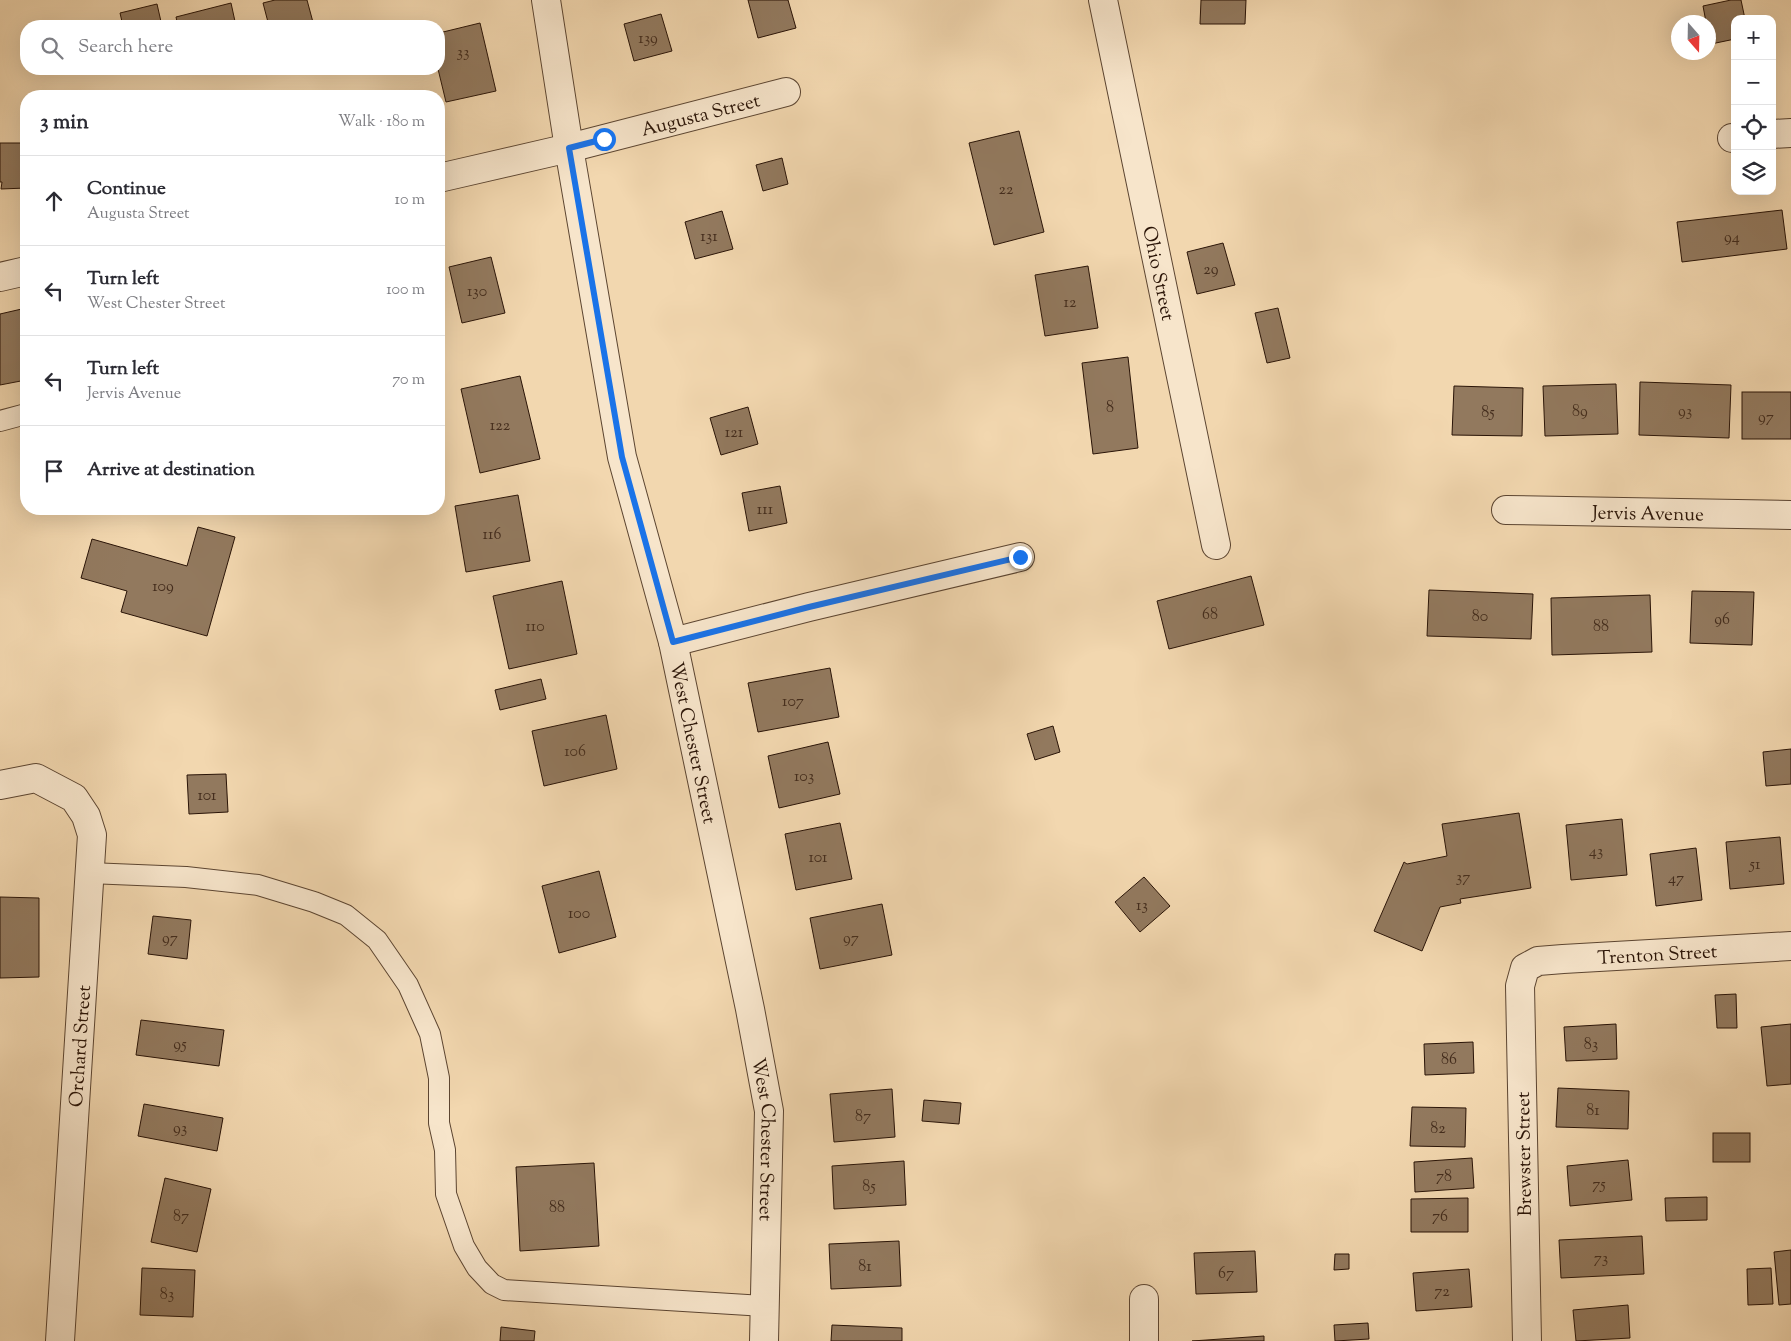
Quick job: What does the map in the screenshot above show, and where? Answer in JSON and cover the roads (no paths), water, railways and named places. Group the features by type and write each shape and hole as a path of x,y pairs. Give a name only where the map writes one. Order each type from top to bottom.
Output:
{"street":[{"name":"West Chester Street","path":"546,0 569,148 622,457 673,642 750,1009 769,1111 764,1341"},
{"name":"Ohio Street","path":"1103,0 1216,545"},
{"name":"Augusta Street","path":"445,177 569,148 786,92"},
{"path":"1776,134 1791,133"},
{"path":"0,277 20,272"},
{"name":"Jervis Avenue","path":"1506,510 1791,515"},
{"path":"673,642 809,607 1020,557"},
{"name":"Orchard Street","path":"0,784 36,778 74,798 86,816 92,836 60,1341"},
{"name":"Trenton Street","path":"1525,968 1538,961 1791,946"},
{"name":"Brewster Street","path":"1525,968 1520,979 1520,986 1527,1341"},
{"path":"1144,1299 1144,1341"}],"lane":[{"path":"0,421 20,416"},
{"path":"89,873 186,877 258,885 314,902 346,915 377,940 408,986 430,1034 439,1078 439,1123 445,1150 446,1194 464,1246 477,1268 492,1284 504,1290 765,1306"}]}
